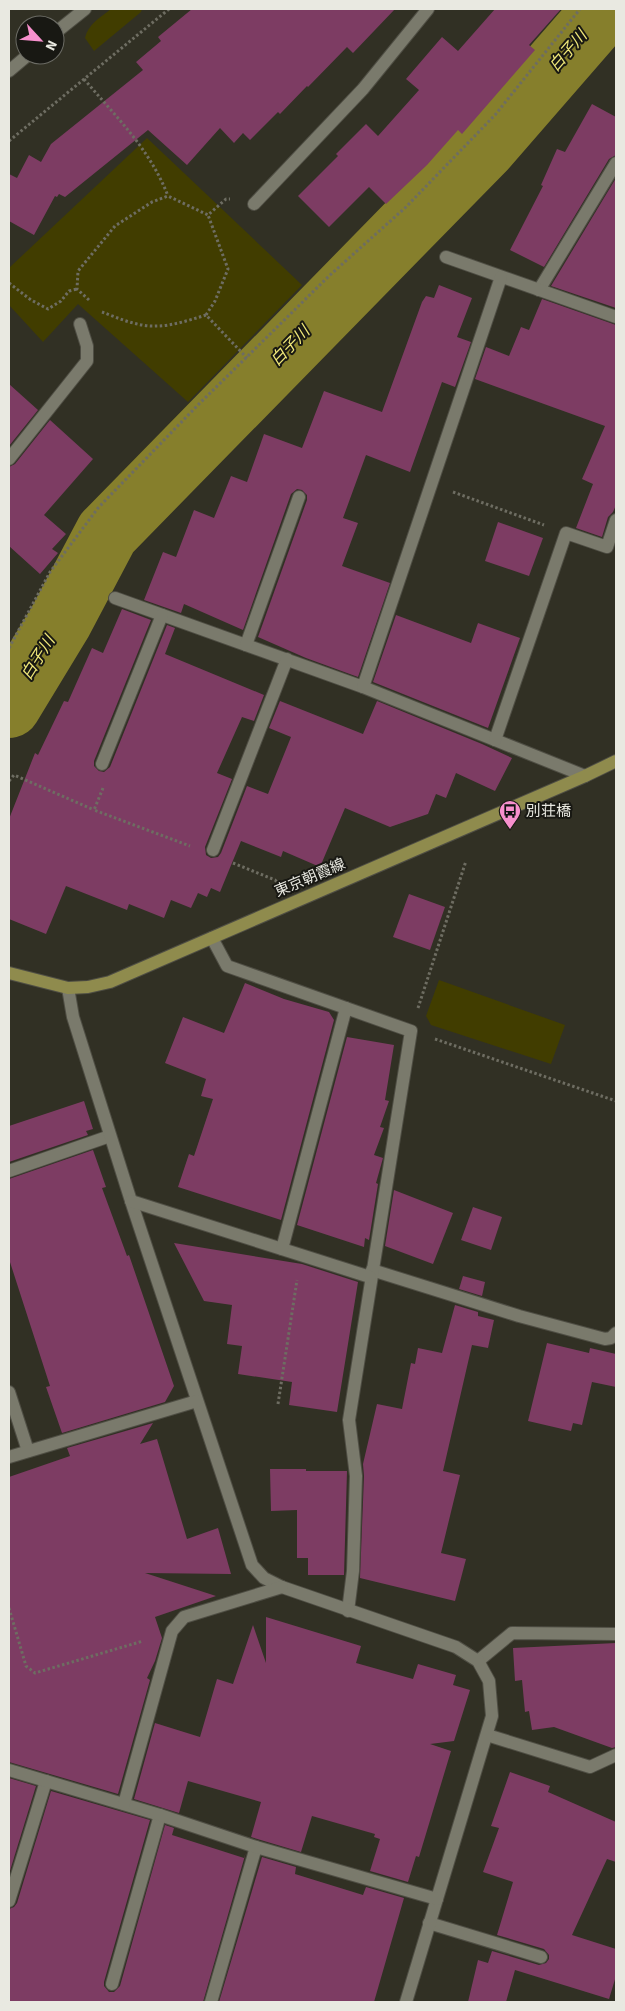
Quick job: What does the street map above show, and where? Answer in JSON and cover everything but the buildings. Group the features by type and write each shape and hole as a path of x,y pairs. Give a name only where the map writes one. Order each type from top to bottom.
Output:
{"main road":[{"name":"東京朝霞線","path":"9,973 68,988 88,987 110,982 616,761"}],"street":[{"path":"65,25 85,9"},
{"path":"254,204 363,88 428,9"},
{"path":"538,290 616,163"},
{"path":"446,257 616,317"},
{"path":"363,687 501,277"},
{"path":"9,459 87,361 87,346 80,324"},
{"path":"246,645 299,497"},
{"path":"494,740 566,533 607,547 616,520"},
{"path":"115,598 363,687 585,776"},
{"path":"102,764 162,615"},
{"path":"212,852 287,660"},
{"path":"212,938 228,966 410,1031 349,1420 356,1476 353,1571 348,1611"},
{"path":"68,988 73,1017 110,1136 252,1565 264,1578 282,1587 456,1648 478,1661 489,1681 492,1716 406,2002"},
{"path":"282,1249 346,1008"},
{"path":"9,1171 110,1136"},
{"path":"131,1201 301,1255 520,1316 605,1339 611,1338 616,1333"},
{"path":"9,1392 28,1451"},
{"path":"9,1457 197,1401"},
{"path":"124,1804 172,1631 184,1617 282,1587"},
{"path":"478,1661 512,1633 616,1634"},
{"path":"487,1735 590,1767 616,1755"},
{"path":"9,1770 160,1815 256,1847 437,1899"},
{"path":"9,1901 46,1781"},
{"path":"112,1984 160,1815"},
{"path":"210,2002 256,1847"},
{"path":"430,1923 541,1957"}],"path":[{"path":"9,142 169,9"},
{"path":"9,648 50,572 98,508 198,404 329,276 406,207 495,115 580,9"},
{"path":"84,79 144,149 160,176 168,196 208,215 228,269 215,302 206,315 183,322 155,326 122,320 100,311 77,289 78,271 115,226 152,202 168,196"},
{"path":"208,215 226,199 235,199 254,204"},
{"path":"9,283 30,300 48,309 61,301 69,291 77,289"},
{"path":"80,324 95,306"},
{"path":"206,315 247,358"},
{"path":"432,484 566,533"},
{"path":"94,810 106,780 102,772 102,764"},
{"path":"9,780 14,775 94,810 212,852 275,880 280,885"},
{"path":"466,861 410,1031 616,1100"},
{"path":"278,1404 301,1255"},
{"path":"9,1608 26,1666 34,1673 161,1636 170,1637"}],"shaded area":[{"path":"111,9 142,9 141,12 94,51 85,38 87,33 95,21"},
{"path":"147,138 302,285 188,402 78,304 43,342 9,305 9,268"},
{"path":"439,980 565,1025 551,1064 431,1025 426,1016"}],"waterway":[{"name":"白子川","path":"9,706 60,622 107,533 485,147 605,9"}],"place":[{"name":"別荘橋","path":"510,830"}]}
